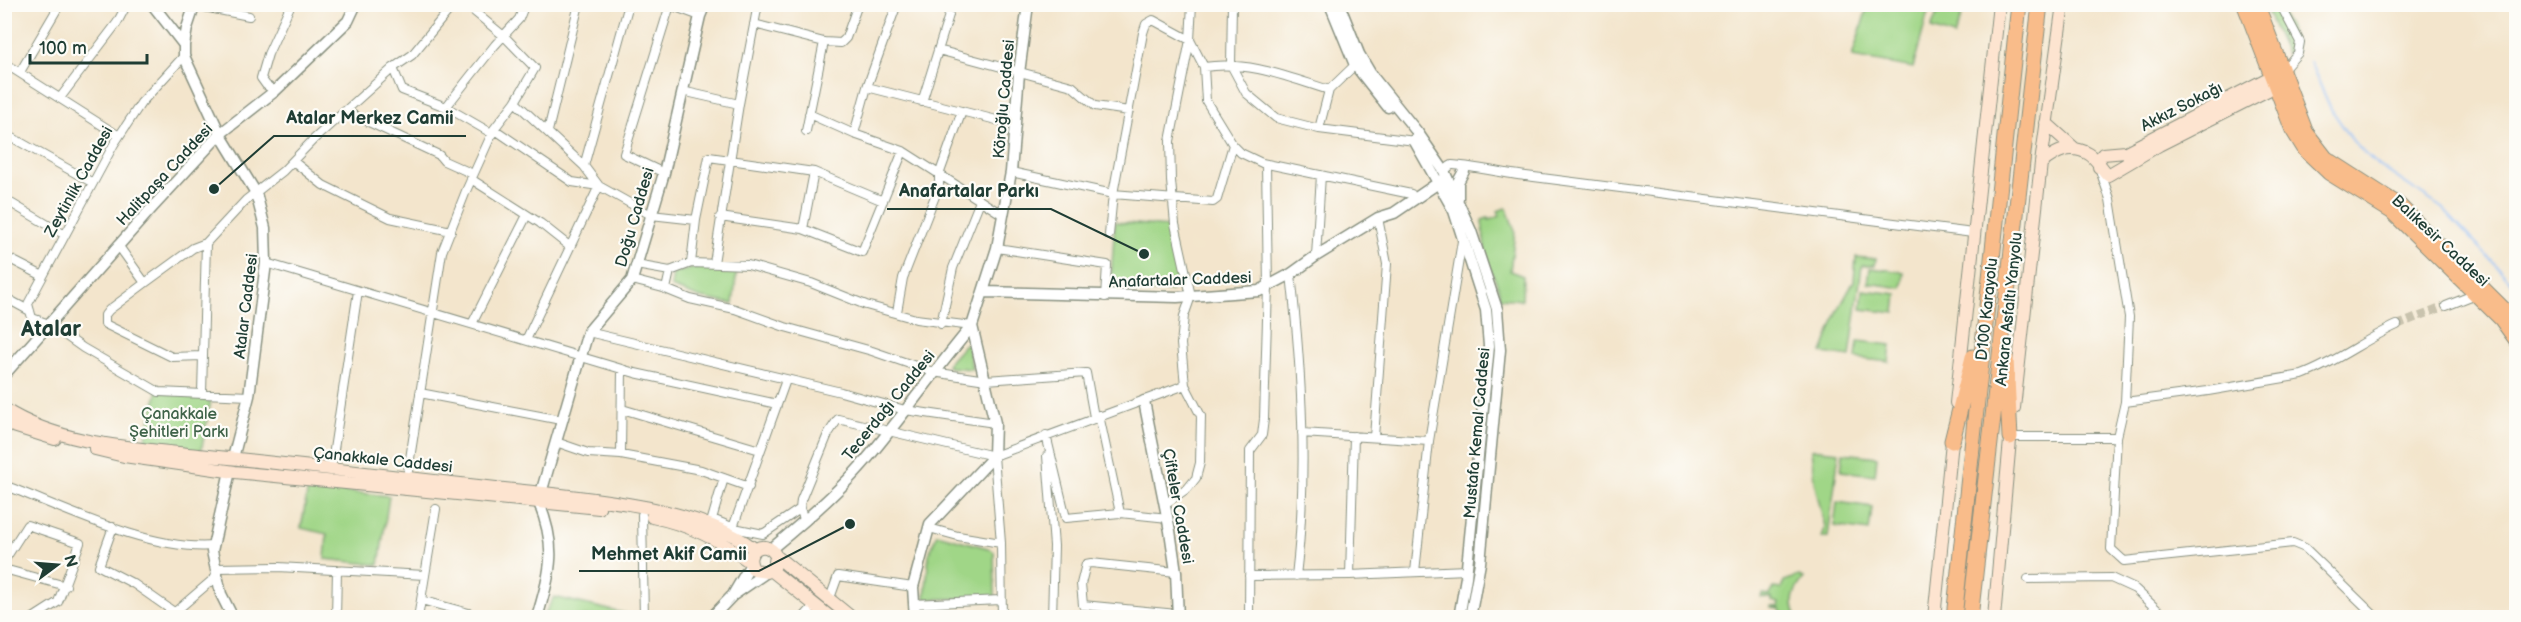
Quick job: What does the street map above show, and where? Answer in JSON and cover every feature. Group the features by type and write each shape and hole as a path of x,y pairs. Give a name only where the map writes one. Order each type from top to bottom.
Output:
{"highway":[{"name":"D100 Karayolu","path":"1954,618 2019,4"},
{"name":"D100 Karayolu","path":"1971,618 2005,293 2040,4"},
{"path":"2005,293 2010,437"},
{"path":"1952,441 1986,304"}],"main road":[{"path":"1934,618 1999,4"},
{"name":"Ankara Asfaltı Yanyolu","path":"1994,618 2010,437 2041,163 2063,4"},
{"path":"2244,4 2279,79"},
{"path":"2257,4 2279,79"},
{"path":"2041,163 2062,149 2075,149 2090,154 2108,175 2114,173 2159,145 2279,79"},
{"name":"Balıkesir Caddesi","path":"2279,79 2292,129 2305,150 2329,173 2391,212 2501,319 2517,340"},
{"name":"Balıkesir Caddesi","path":"2279,79 2317,149 2326,158 2399,205 2517,321"},
{"path":"2046,123 2075,149"},
{"name":"Çanakkale Caddesi","path":"4,409 20,418 72,437 231,465 331,469 408,478 642,515 659,519 729,546 750,563"},
{"name":"Çanakkale Caddesi","path":"4,423 40,435 124,456 540,498 606,501 687,516 733,531 755,549"},
{"path":"774,552 776,564 769,571 758,572 750,563 755,549 763,546 774,552 829,601 852,618"},
{"path":"769,571 831,618"}],"street":[{"path":"20,72 60,4"},
{"path":"60,98 117,22 127,4"},
{"name":"Atalar Caddesi","path":"152,4 184,51 220,134 256,193 265,228 266,263 249,396 213,546 221,594 233,618"},
{"path":"275,91 261,78 268,54 291,4"},
{"name":"Halitpaşa Caddesi","path":"4,375 118,245 220,134 275,91 348,21 356,4"},
{"path":"202,356 172,357 105,324 105,315 193,248 206,243 226,219 293,161 393,68 412,55 454,4"},
{"path":"408,478 442,252 493,131 535,68 505,37 465,4"},
{"path":"446,107 495,45 505,37 519,19 525,4"},
{"path":"548,131 579,4"},
{"path":"584,166 629,4"},
{"name":"Doğu Caddesi","path":"540,498 588,332 632,280 663,173 700,16 705,4"},
{"path":"714,263 739,104 758,4"},
{"path":"754,24 824,42 841,43 846,38 858,4"},
{"path":"854,135 867,87 897,4"},
{"name":"Köroğlu Caddesi","path":"972,326 985,292 997,249 1011,172 1019,73 1028,4"},
{"path":"1165,504 1188,488 1196,478 1200,463 1200,416 1185,385 1180,344 1184,316 1191,296 1175,224 1170,141 1190,40 1192,4"},
{"path":"1232,4 1231,65 1246,93 1276,118 1319,129 1415,141"},
{"name":"Mustafa Kemal Caddesi","path":"1330,4 1355,65 1415,141 1458,202 1487,276 1497,309 1500,350 1480,563 1470,618"},
{"name":"Mustafa Kemal Caddesi","path":"1339,4 1359,54 1372,76 1418,133 1441,177 1486,310 1489,346 1467,570 1459,618"},
{"path":"2279,79 2298,53 2300,42 2280,4"},
{"path":"195,5 249,16"},
{"name":"Zeytinlik Caddesi","path":"30,311 28,304 119,136 141,103 184,51 187,27 195,5"},
{"path":"663,173 624,154 670,5 700,16"},
{"path":"922,102 949,15"},
{"path":"1109,235 1113,194 1146,24 1152,20 1160,22 1190,40 1204,67 1206,101 1233,145 1249,158 1266,164 1411,194"},
{"path":"806,130 824,42"},
{"path":"938,50 1072,86 1095,106 1129,111"},
{"path":"4,63 119,136"},
{"path":"1204,67 1231,65 1264,69 1329,90"},
{"path":"1319,129 1329,90 1355,65"},
{"path":"393,68 402,90 446,107 493,131 572,182 599,186 651,215 696,220"},
{"path":"867,87 1016,125"},
{"path":"682,91 739,104"},
{"path":"514,102 584,166 599,186"},
{"path":"345,111 439,154 444,161 472,177 569,246"},
{"path":"897,312 903,278 939,186 939,175 962,111"},
{"path":"809,114 854,135 903,151 1003,215"},
{"path":"4,133 93,183"},
{"path":"1011,172 1113,194 1211,202 1217,199 1233,145"},
{"path":"720,216 803,229 862,252 903,151"},
{"path":"691,263 696,220 709,157 814,172 883,201"},
{"path":"293,161 322,185 390,218 451,231"},
{"path":"1249,618 1250,451 1262,435 1264,419 1268,286 1266,164"},
{"path":"2099,167 2110,199 2128,300 2125,402 2117,437 2111,549 2124,561 2293,543 2305,548 2377,618"},
{"path":"1441,177 1468,170 1973,233"},
{"path":"1458,202 1458,182 1468,170"},
{"path":"803,229 814,172"},
{"path":"1316,256 1321,175"},
{"name":"Anafartalar Caddesi","path":"1390,213 1392,208 1411,194 1441,177"},
{"name":"Anafartalar Caddesi","path":"985,292 1104,297 1191,296 1259,291 1291,274 1378,218 1394,213 1441,177"},
{"path":"526,340 599,186"},
{"path":"4,199 66,235"},
{"path":"941,324 953,268 980,201"},
{"path":"472,324 527,215"},
{"path":"1374,437 1387,264 1378,218"},
{"path":"1414,572 1429,441 1462,241"},
{"path":"202,393 206,243"},
{"path":"118,245 145,283"},
{"path":"997,249 1107,265 1104,297"},
{"path":"4,256 43,276"},
{"path":"266,263 622,369 777,404"},
{"path":"636,265 670,270 691,263 748,265 811,283 866,305 916,319 941,324 972,326 995,423 994,456 1001,543 1002,618"},
{"path":"666,290 670,270"},
{"path":"1291,274 1299,355 1302,433 1301,535 1296,576"},
{"path":"632,280 690,299 735,309 785,327 872,351 933,372 986,380 1029,379 1086,372 1120,513"},
{"path":"331,469 358,291"},
{"path":"2446,306 2476,294"},
{"path":"4,297 30,311 32,318 49,324 83,348 159,392 249,396"},
{"path":"2125,402 2208,392 2302,375 2317,370 2368,338 2397,325"},
{"name":"Tecerdağı Caddesi","path":"774,552 865,461 933,372 972,326"},
{"path":"588,332 841,392 905,410 995,423"},
{"path":"621,455 622,369"},
{"path":"733,531 786,380"},
{"path":"915,618 913,587 929,526 994,456 1185,385"},
{"path":"420,393 561,420"},
{"name":"Çifteler Caddesi","path":"1144,401 1176,572 1177,616"},
{"path":"622,409 760,450"},
{"path":"805,521 800,509 801,500 828,434 838,419 994,456"},
{"path":"1302,433 1429,441"},
{"path":"1046,435 1066,518 1120,513 1167,518"},
{"path":"1046,435 1054,546 1052,618"},
{"path":"1350,575 1354,436"},
{"path":"2010,437 2117,437"},
{"path":"556,442 588,453 621,455 701,470 749,487"},
{"path":"724,478 712,519 733,531 763,534 800,509"},
{"path":"4,485 112,527 176,546 213,546"},
{"path":"537,618 551,569 551,548 540,498"},
{"path":"418,618 436,509"},
{"path":"642,515 644,618"},
{"path":"4,561 27,525 80,543 66,586 58,602 33,618"},
{"path":"929,526 958,536 1001,543"},
{"path":"112,527 99,566 134,584 173,616 216,572 337,570 425,575"},
{"path":"732,596 750,563"},
{"path":"1176,572 1091,563 1086,564 1082,584 1083,605 1177,616"},
{"path":"4,569 66,586"},
{"path":"336,618 337,570"},
{"path":"1249,576 1467,570"},
{"path":"711,618 732,596 769,571"},
{"path":"829,601 838,576 913,587"},
{"path":"2028,579 2111,578 2135,589 2166,618"},
{"path":"421,600 487,618"},
{"path":"913,604 1001,600"},
{"path":"803,618 814,606"}],"green space":[{"path":"1868,5 1930,5 1913,68 1852,57"},
{"path":"1940,5 1966,5 1954,36 1931,29"},
{"path":"2264,5 2277,5 2290,29 2291,41 2287,56"},
{"path":"1505,208 1515,231 1510,271 1523,276 1522,300 1500,298 1498,286 1486,260 1482,220 1500,216 1498,211"},
{"path":"1115,222 1168,227 1180,281 1171,291 1110,292"},
{"path":"1856,257 1876,259 1875,265 1862,265 1850,357 1822,353 1837,312 1854,281"},
{"path":"699,267 737,269 733,304 701,298 671,287 673,273"},
{"path":"1870,268 1904,272 1902,288 1868,283"},
{"path":"1863,290 1897,294 1895,313 1861,309"},
{"path":"1858,341 1891,345 1889,362 1856,358"},
{"path":"965,344 968,344 972,369 948,367 947,364"},
{"name":"Çanakkale Şehitleri Parkı","path":"158,390 211,400 201,452 144,445"},
{"path":"1811,449 1839,452 1828,537 1822,538 1825,527 1814,482"},
{"path":"1843,453 1877,457 1875,475 1841,471"},
{"path":"308,488 389,496 379,565 325,559 327,534 301,528"},
{"path":"1837,502 1872,507 1869,531 1834,526"},
{"path":"937,534 988,548 994,552 995,598 925,599 929,554"},
{"path":"1799,576 1804,578 1793,601 1797,617 1785,617 1780,609 1771,608 1771,606 1778,607 1779,603 1772,601 1772,598 1761,597 1762,594 1770,595 1774,588 1781,589 1784,581"},
{"path":"554,597 640,617 543,617"}],"waterway":[{"path":"2310,62 2331,109 2355,144 2378,165 2442,208 2516,287"}],"tunnel":[{"path":"2397,325 2446,306"}],"place":[{"name":"Atalar Merkez Camii","path":"214,189"},
{"name":"Anafartalar Parkı","path":"1144,254"},
{"name":"Mehmet Akif Camii","path":"850,524"}],"district":[{"name":"Atalar","path":"51,328"}]}
